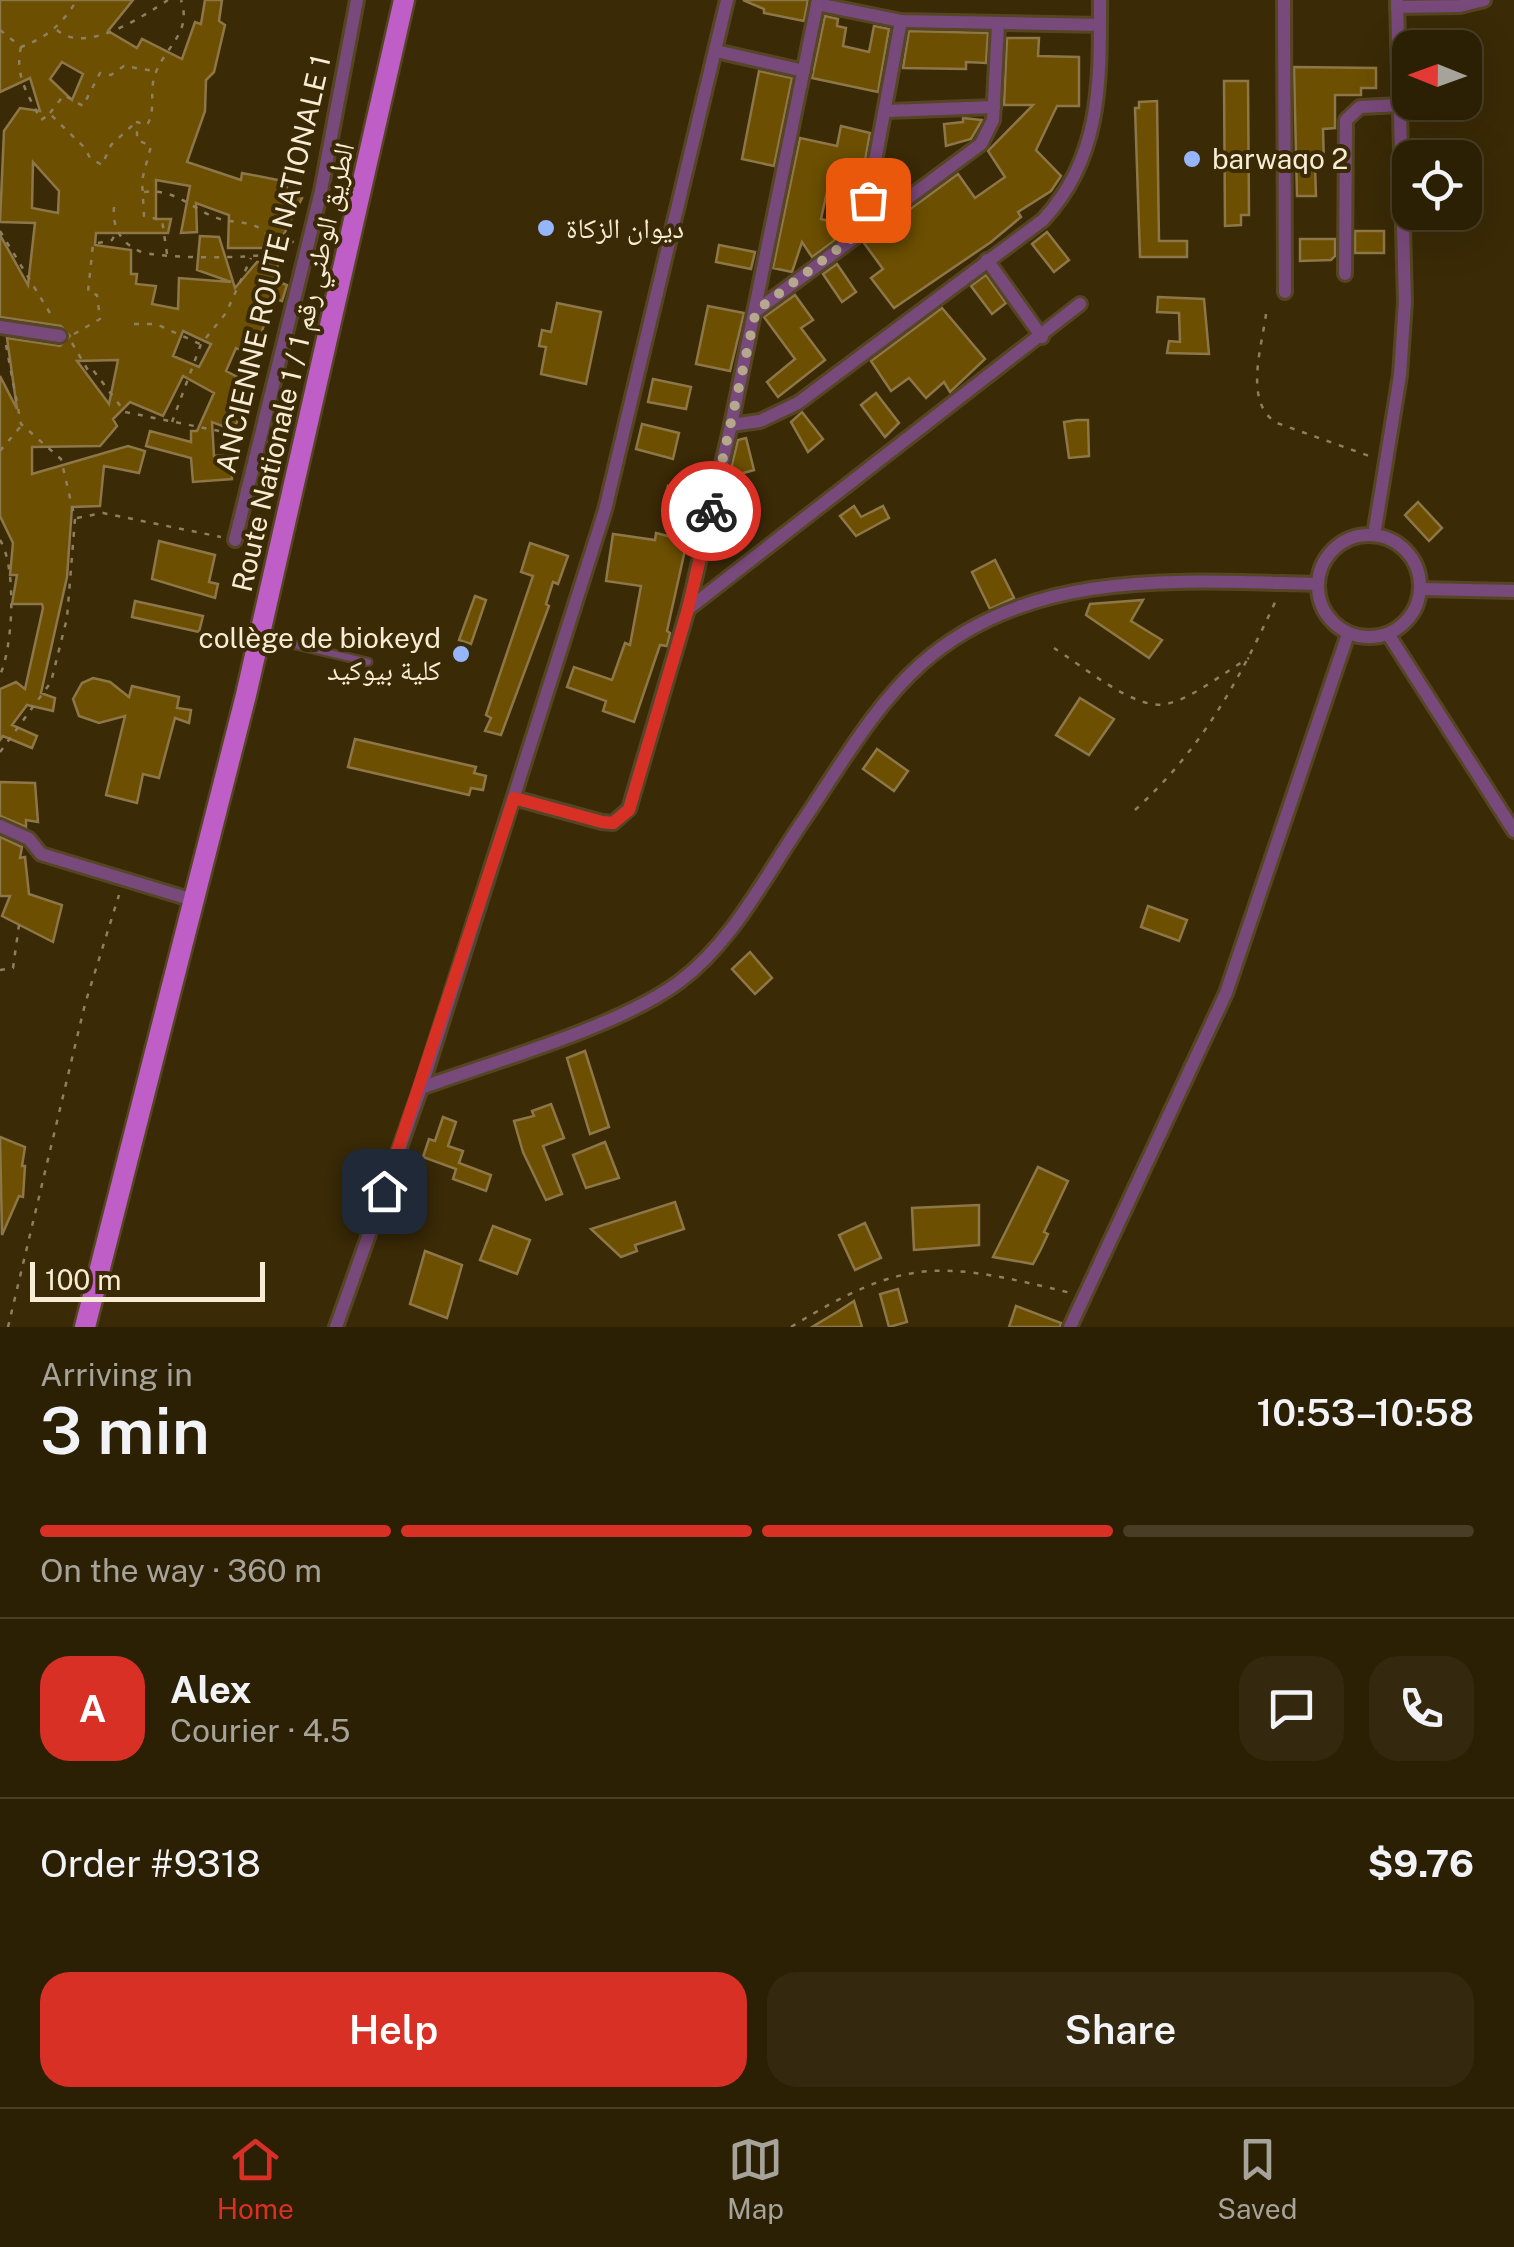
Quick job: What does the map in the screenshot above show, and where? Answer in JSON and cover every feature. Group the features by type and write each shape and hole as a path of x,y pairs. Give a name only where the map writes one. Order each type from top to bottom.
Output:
{"main road":[{"name":"Route Nationale 1 / الطريق الوطني رقم 1","path":"85,1327 260,636 404,0"}],"street":[{"name":"ANCIENNE ROUTE NATIONALE 1","path":"235,540 312,227 357,0"},
{"path":"336,1327 421,1088 605,510 727,0"},
{"path":"732,425 773,416 798,402 1043,220 1074,183 1084,161 1096,114 1100,0"},
{"path":"1284,0 1285,292"},
{"path":"1398,30 1397,4 1460,6 1484,0"},
{"path":"514,798 602,822 623,818 688,609 732,425 818,2 901,21 1100,25"},
{"path":"868,226 870,188 888,111 901,21"},
{"path":"756,311 981,144 994,107 998,24"},
{"path":"716,51 804,70"},
{"path":"1345,274 1346,120 1356,108 1392,105"},
{"path":"888,111 994,107"},
{"path":"1374,535 1400,375 1405,302 1401,120"},
{"path":"988,260 1042,337"},
{"path":"688,609 1080,304"},
{"path":"1,328 60,336"},
{"path":"1374,535 1408,552 1420,589 1414,612 1388,634 1361,638 1348,634 1324,614 1317,584 1329,553 1357,536 1374,535"},
{"path":"421,1088 614,1016 680,982 732,927 884,705 919,665 961,633 1007,608 1057,592 1109,585 1317,584"},
{"path":"1420,589 1514,592"},
{"path":"1070,1327 1226,993 1348,634"},
{"path":"1388,634 1514,830"},
{"path":"0,826 29,840 42,854 193,900"}],"lane":[{"path":"260,636 368,662"}],"path":[{"path":"21,47 57,30 77,0"},
{"path":"57,30 70,37 110,34 168,0"},
{"path":"137,122 147,125 154,112 149,96 156,71 184,23 181,0"},
{"path":"0,30 21,47"},
{"path":"21,47 21,84 41,120 64,95 82,106 100,73 112,75 124,66 156,71"},
{"path":"50,114 86,148 90,158 102,165 111,145 137,122"},
{"path":"137,122 137,140 151,146 143,168 144,216 162,220 167,254"},
{"path":"143,192 164,191 221,219 252,223 266,233 269,254"},
{"path":"114,207 123,240 143,253 269,254 312,227"},
{"path":"0,231 26,279 47,304 60,336"},
{"path":"118,231 112,240 93,244 89,263 88,292 97,295 100,319 64,340 125,412 257,440"},
{"path":"171,424 201,344 226,313 252,256"},
{"path":"1266,314 1257,394 1264,414 1277,424 1384,462"},
{"path":"134,324 156,324 201,344"},
{"path":"0,752 51,682 68,618 75,518 61,460 22,424 1,328"},
{"path":"0,452 22,424"},
{"path":"75,518 103,513 235,540"},
{"path":"0,540 6,556 12,630 9,655 0,675"},
{"path":"1135,810 1170,778 1204,736 1250,657 1284,583"},
{"path":"1054,648 1136,700 1152,705 1175,701 1250,657"},
{"path":"8,1327 85,1004 125,879"},
{"path":"0,970 13,968 19,925"},
{"path":"791,1327 889,1275 939,1269 992,1274 1083,1296"}],"building":[{"path":"0,0 133,0 108,31 137,48 142,39 182,59 195,22 201,24 205,0 222,0 219,21 225,25 214,72 206,80 205,111 187,162 241,180 242,173 288,182 286,191 302,198 283,236 271,248 228,248 229,215 196,203 197,232 181,233 190,186 156,180 156,219 171,219 168,233 96,233 95,245 131,250 131,274 137,274 136,284 156,286 152,304 178,309 179,278 231,282 197,270 200,236 219,237 235,288 257,262 278,263 276,281 287,285 282,301 274,298 253,355 236,348 226,371 251,384 237,411 242,412 233,430 212,422 214,456 231,455 232,479 193,482 191,458 146,446 150,431 191,442 191,431 197,431 214,393 183,376 163,416 130,402 113,419 117,426 100,446 32,447 32,474 128,446 145,451 139,473 104,466 100,506 72,507 67,577 41,693 55,698 53,711 27,705 12,725 37,736 32,748 3,736 0,740 0,689 16,682 25,689 43,608 42,604 12,604 17,575 10,575 13,543 0,516 0,376 17,409 7,338 60,346 70,336 61,326 0,317 0,235 28,285 35,223 0,222 4,131 20,108 40,111 30,78 0,92","holes":["62,62 83,74 72,100 50,79","33,162 59,191 58,213 32,208","183,331 211,344 199,367 173,356","118,360 109,404 77,361"]},
{"path":"743,0 808,0 804,21 764,13 764,9"},
{"path":"825,16 838,19 837,26 846,28 843,46 869,52 874,26 889,29 878,92 812,78"},
{"path":"909,31 988,33 986,63 966,62 966,69 903,68"},
{"path":"1007,38 1039,38 1038,56 1079,57 1079,106 1057,106 1036,150 1061,176 1051,191 1018,212 1021,217 991,242 894,308 871,278 883,269 864,243 958,174 975,198 1005,177 988,151 1033,105 1004,105"},
{"path":"1294,67 1376,68 1376,88 1361,88 1361,95 1335,95 1335,128 1323,129 1324,165 1315,165 1316,196 1297,196"},
{"path":"759,71 792,78 774,166 742,159"},
{"path":"1224,81 1248,81 1249,215 1241,215 1241,225 1225,226"},
{"path":"1157,101 1159,241 1187,241 1187,257 1140,257 1135,108 1139,108 1139,102"},
{"path":"963,118 982,120 971,139 946,146 944,124 963,122"},
{"path":"841,126 870,133 860,189 829,183 821,219 838,223 834,241 812,257 802,242 792,272 773,268 800,138 837,146"},
{"path":"1355,231 1384,231 1384,253 1355,253"},
{"path":"1047,232 1069,260 1054,272 1032,244"},
{"path":"1300,239 1335,239 1335,256 1331,260 1300,261"},
{"path":"719,245 755,252 751,269 716,262"},
{"path":"837,264 856,292 842,302 823,274"},
{"path":"986,275 1006,303 992,314 971,286"},
{"path":"795,295 813,320 801,328 825,360 778,397 767,382 795,359 764,317"},
{"path":"1158,297 1204,299 1209,354 1167,353 1169,341 1180,342 1179,313 1157,312"},
{"path":"557,303 601,312 586,384 541,374 546,347 539,346 542,330 551,332"},
{"path":"708,306 744,313 730,371 696,364"},
{"path":"942,308 985,359 950,392 944,382 926,398 909,378 891,391 871,361"},
{"path":"653,379 691,387 686,409 648,402"},
{"path":"876,393 899,423 885,437 861,405"},
{"path":"802,412 823,439 808,452 791,422"},
{"path":"1088,420 1089,456 1069,458 1064,422"},
{"path":"642,424 679,433 673,459 636,449"},
{"path":"746,438 754,470 729,477 738,440"},
{"path":"668,486 701,495 696,515 663,506"},
{"path":"1418,502 1442,528 1429,541 1405,515"},
{"path":"854,506 861,517 883,506 889,518 856,536 840,516"},
{"path":"656,533 687,541 667,646 660,645 634,722 603,711 606,701 567,687 574,667 612,680 625,643 630,645 641,586 606,581 613,534 655,540"},
{"path":"159,541 215,555 209,582 218,584 215,598 152,579"},
{"path":"530,543 568,556 558,584 553,582 546,604 549,606 501,735 485,731 491,718 486,715 533,576 521,572"},
{"path":"995,560 1014,598 990,609 972,572"},
{"path":"475,596 486,600 471,644 459,640"},
{"path":"1143,600 1131,621 1162,640 1149,658 1086,615 1090,604"},
{"path":"135,601 203,616 199,632 132,617"},
{"path":"93,678 110,682 129,697 132,686 179,697 177,708 191,710 189,723 175,718 159,778 143,774 137,803 106,795 125,716 99,723 79,716 73,699 82,683"},
{"path":"1080,698 1114,719 1089,755 1056,735"},
{"path":"355,739 476,767 474,773 486,776 483,790 471,788 469,795 348,767"},
{"path":"877,749 908,771 894,791 863,769"},
{"path":"0,782 35,783 38,822 26,820 26,827 0,816"},
{"path":"0,837 22,847 20,858 25,857 29,894 62,905 53,942 2,916 10,896 0,896"},
{"path":"1148,906 1187,920 1179,941 1141,927"},
{"path":"750,952 772,978 755,994 732,969"},
{"path":"585,1051 609,1127 590,1134 567,1058"},
{"path":"551,1104 564,1138 543,1146 562,1194 546,1200 523,1152 514,1121 534,1116 532,1111"},
{"path":"443,1117 456,1122 448,1146 463,1151 459,1163 491,1175 486,1191 453,1179 456,1169 423,1157 429,1139 435,1141"},
{"path":"0,1137 25,1147 23,1197 19,1196 2,1235"},
{"path":"605,1142 619,1178 586,1188 573,1155"},
{"path":"1038,1167 1068,1181 1044,1232 1048,1234 1041,1249 1033,1264 993,1257"},
{"path":"675,1202 684,1229 635,1245 637,1251 621,1257 591,1229"},
{"path":"979,1205 979,1245 914,1250 912,1208"},
{"path":"865,1223 881,1258 855,1270 839,1235"},
{"path":"493,1226 530,1240 517,1274 480,1260"},
{"path":"425,1251 462,1265 447,1318 410,1304"},
{"path":"898,1289 907,1322 889,1327 880,1294"},
{"path":"854,1301 862,1327 812,1327 837,1312"},
{"path":"1016,1306 1061,1323 1060,1327 1009,1327"}],"way so far":[{"path":"711,511 756,311 868,226 868,200"}],"place":[{"name":"barwaqo 2","path":"1192,159"},
{"name":"ديوان الزكاة","path":"546,228"},
{"name":"collège de biokeyd كلية بيوكيد","path":"461,654"}],"route":[{"path":"384,1191 514,798 602,822 613,823 629,810 688,609 711,511"}]}
